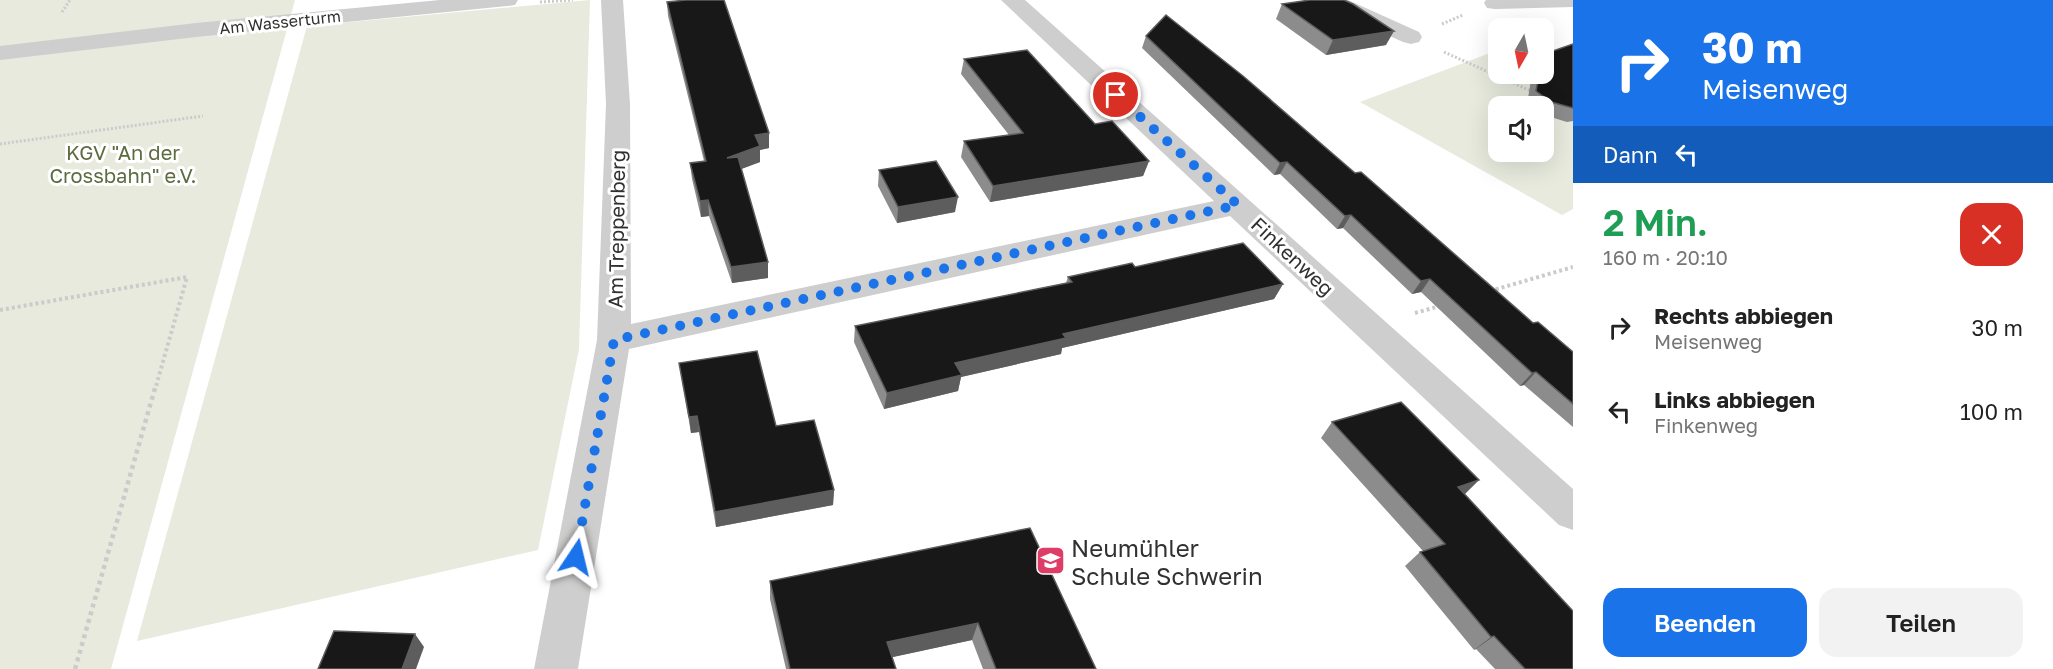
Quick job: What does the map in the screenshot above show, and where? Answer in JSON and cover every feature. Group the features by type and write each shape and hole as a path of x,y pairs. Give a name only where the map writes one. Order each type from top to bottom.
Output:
{"street":[{"name":"Am Wasserturm","path":"0,53 196,30 507,0"},
{"name":"Am Treppenberg","path":"556,669 614,340 618,104 612,0"},
{"name":"Finkenweg","path":"1012,0 1573,513"},
{"path":"1330,0 1411,37"},
{"path":"1495,3 1573,1"},
{"path":"614,340 1238,205"}],"path":[{"path":"531,3 573,0"},
{"path":"1411,37 1495,3"},
{"path":"1411,37 1539,94"},
{"path":"0,144 203,116"},
{"path":"1483,293 1573,267"},
{"path":"0,310 187,277 75,669"},
{"path":"1370,326 1449,303"}],"green space":[{"name":"KGV \"An der Crossbahn\" e.V.","path":"0,0 295,0 111,669 0,669"},
{"path":"590,0 579,349 538,550 137,641 307,26"},
{"path":"1488,54 1488,84 1554,84 1554,78 1573,86 1573,209 1562,215 1360,102"}],"building":[{"path":"724,0 769,133 755,135 760,146 727,158 738,157 768,262 731,267 708,200 700,201 690,163 706,161 667,2"},
{"path":"1310,0 1344,0 1394,31 1333,40 1282,4"},
{"path":"1166,15 1243,76 1355,173 1361,172 1533,323 1538,322 1573,352 1573,404 1536,372 1532,373 1430,279 1421,281 1351,215 1345,216 1287,162 1280,163 1146,36"},
{"path":"1573,44 1573,108 1554,103 1554,96 1543,96 1536,91 1537,84 1554,84 1554,51"},
{"path":"1027,50 1095,124 1112,121 1149,161 993,186 964,141 1023,133 964,59"},
{"path":"936,161 958,197 898,207 879,170"},
{"path":"1243,243 1283,284 1063,334 1066,338 955,363 962,375 887,393 855,326 1072,282 1068,277 1132,263 1135,267"},
{"path":"757,351 776,426 814,420 834,490 715,512 697,416 689,417 679,363"},
{"path":"1401,402 1479,480 1458,487 1573,611 1573,669 1525,669 1494,636 1491,637 1420,552 1445,544 1332,422"},
{"path":"1030,528 1096,669 996,669 978,623 887,642 896,669 790,669 770,581"},
{"path":"334,631 415,634 402,669 318,669"}],"place":[{"name":"Neumühler Schule Schwerin","path":"1050,561"}],"route":[{"path":"576,557 614,340 1238,205 1116,95"}]}
